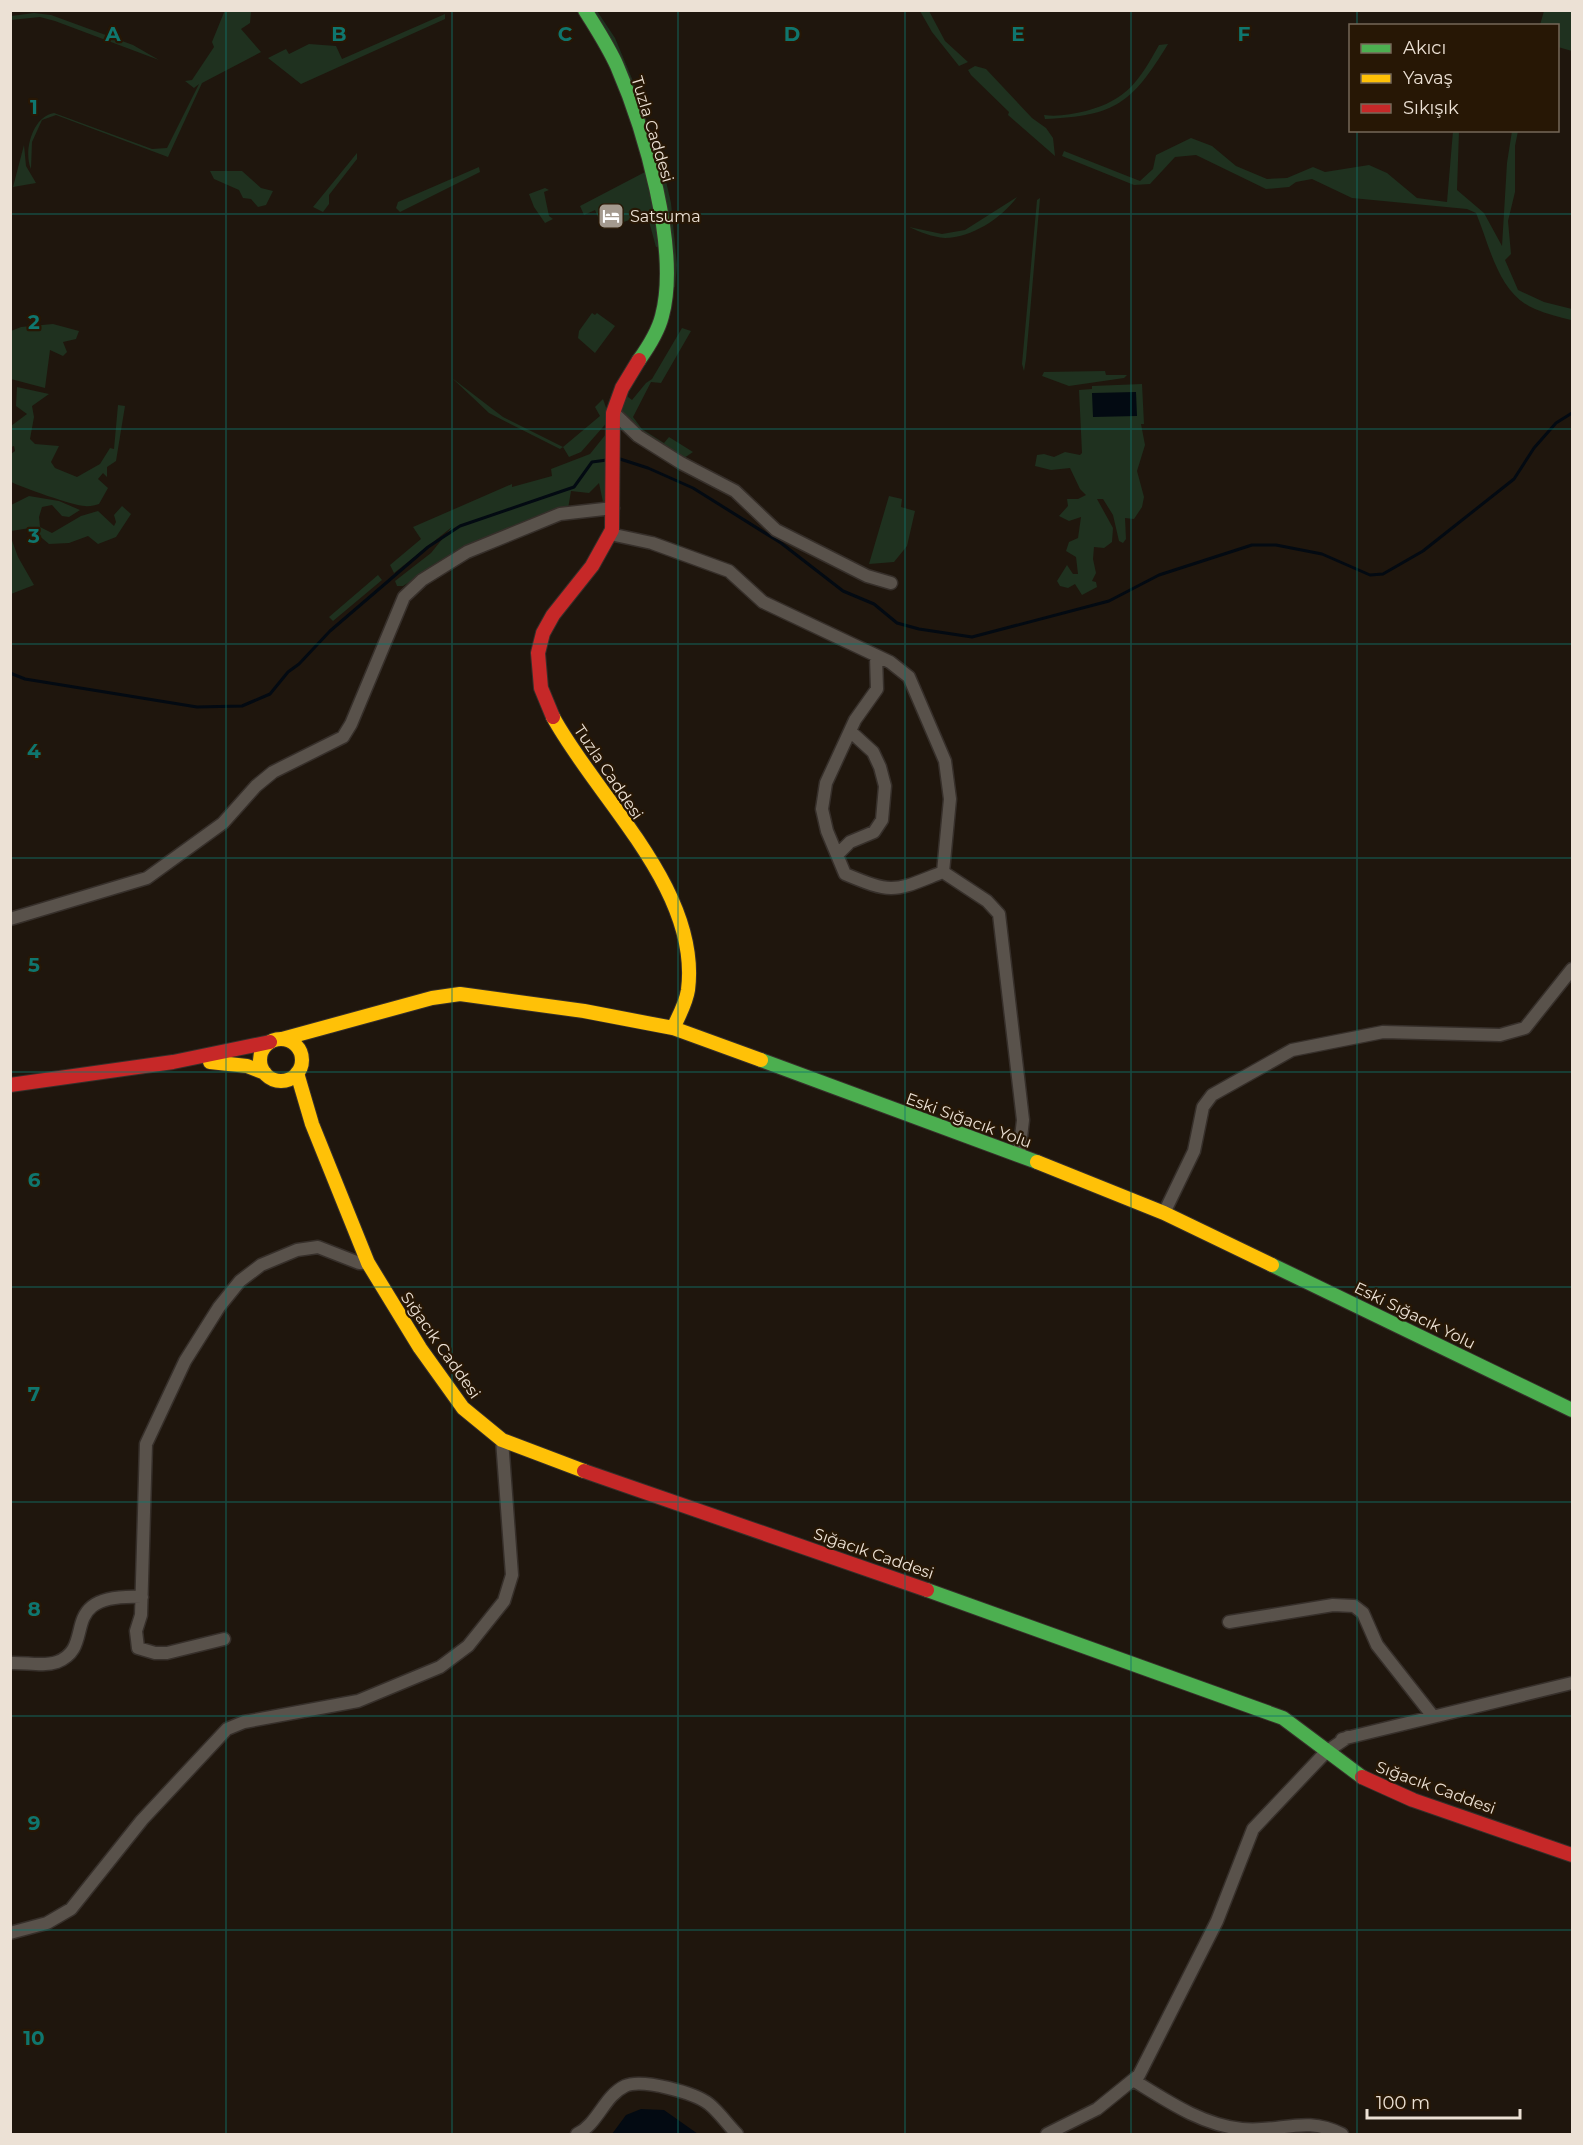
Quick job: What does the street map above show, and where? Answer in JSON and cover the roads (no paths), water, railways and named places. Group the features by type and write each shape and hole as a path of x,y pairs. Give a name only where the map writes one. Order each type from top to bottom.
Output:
{"main road":[{"name":"Tuzla Caddesi","path":"585,10 616,64 634,113 661,215 667,269 667,293 660,327 650,347 623,387 613,412 615,491 613,528 600,554 545,625 538,653 538,676 565,740 616,811 676,908 689,950 688,991 673,1028"},
{"name":"Eski Sığacık Yolu","path":"173,1062 276,1041 432,998 460,994 584,1011 673,1028 1020,1155 1164,1214 1572,1410"},
{"path":"271,1077 291,1078 299,1067 307,1048 322,1029"},
{"path":"271,1077 260,1060 261,1053 276,1041 294,1044 302,1055 299,1067 312,1124"},
{"path":"10,1085 173,1062 228,1062 271,1077 291,1090 312,1124"},
{"name":"Sığacık Caddesi","path":"312,1124 368,1263 420,1348 463,1408 502,1440 531,1453 1035,1627 1283,1718 1359,1776 1413,1800 1572,1855"}],"street":[{"path":"613,412 638,436 681,463 735,490 776,530 867,576 891,583"},
{"path":"10,919 147,878 224,823 256,786 273,772 343,736 351,724 404,597 422,580 467,552 561,514 613,508"},
{"path":"610,534 652,543 729,571 763,602 890,662 909,677 945,761 950,800 944,872"},
{"path":"876,656 877,689 850,731 826,783 822,809 845,874 883,889 897,890 944,872"},
{"path":"837,855 850,842 874,832 882,820 885,786 880,767 873,752 850,731"},
{"path":"944,872 987,901 999,914 1023,1120 1020,1155"},
{"path":"1164,1214 1194,1151 1203,1107 1212,1095 1292,1050 1383,1032 1500,1035 1525,1028 1572,969"},
{"path":"224,1639 167,1653 155,1653 138,1648 135,1642 142,1598 146,1444 185,1361 219,1307 240,1281 261,1264 297,1250 318,1247 359,1263 368,1263"},
{"path":"10,1933 46,1923 71,1909 142,1820 227,1729 244,1722 358,1701 440,1667 468,1646 504,1601 512,1575 502,1440"},
{"path":"10,1663 48,1664 60,1661 76,1644 84,1612 90,1606 102,1601 142,1598"},
{"path":"1229,1622 1333,1605 1354,1606 1363,1613 1377,1645 1432,1715"},
{"path":"1047,2134 1097,2109 1139,2074 1217,1920 1253,1829 1320,1748 1348,1737 1394,1728 1432,1715 1572,1683"},
{"path":"1133,2080 1177,2107 1221,2126 1245,2130 1308,2123 1324,2126 1342,2134"},
{"path":"577,2134 594,2122 625,2086 645,2083 692,2094 709,2104 737,2134"}],"waterway":[{"path":"620,459 648,468 693,488 781,543 843,591 874,604 897,623 919,629 972,637 1109,601 1159,575 1252,545 1276,545 1322,554 1370,575 1383,574 1423,551 1514,479 1534,448 1556,423 1572,413"},
{"path":"10,673 25,679 197,707 242,706 270,694 288,672 299,664 330,631 428,547 460,526 574,487 592,462 607,460"}],"place":[{"name":"Satsuma","path":"611,216"}]}
